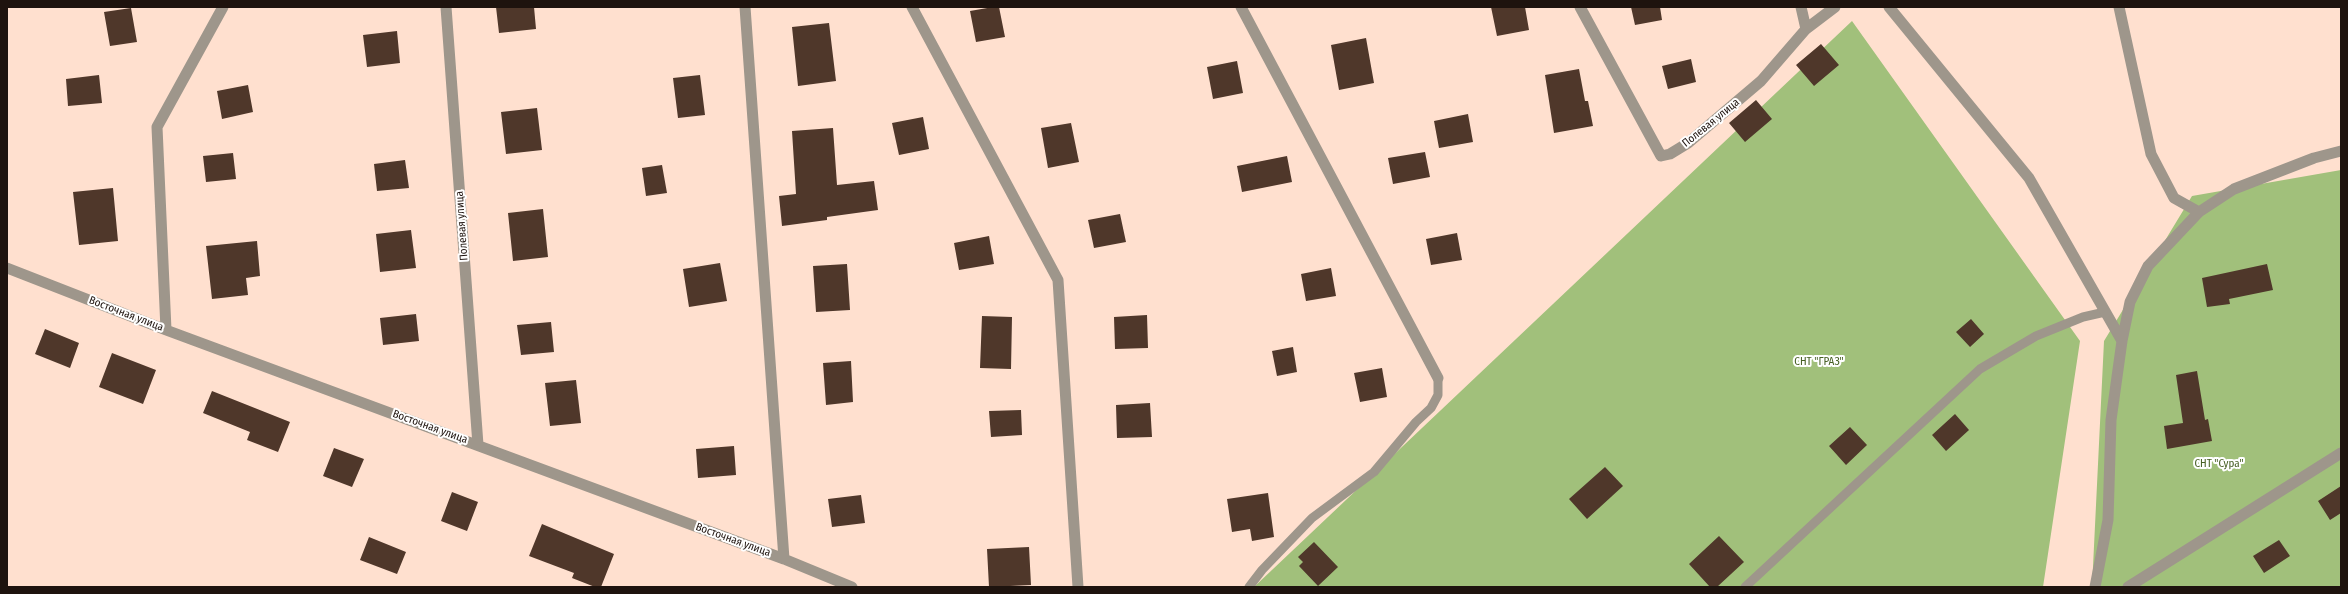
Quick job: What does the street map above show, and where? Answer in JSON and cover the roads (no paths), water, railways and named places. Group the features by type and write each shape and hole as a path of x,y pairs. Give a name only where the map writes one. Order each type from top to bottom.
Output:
{"street":[{"path":"166,330 157,127 222,7"},
{"name":"Полевая улица","path":"446,7 478,445"},
{"path":"745,7 784,559"},
{"path":"912,7 1058,280 1078,587"},
{"path":"1241,7 1438,378"},
{"name":"Полевая улица","path":"1580,7 1661,156 1670,154 1688,143 1761,81 1806,29"},
{"path":"1801,7 1806,29 1835,7"},
{"path":"1889,7 2029,178 2122,341"},
{"path":"2119,7 2151,154 2174,198 2199,212"},
{"path":"2095,587 2108,520 2111,420 2122,341 2130,302 2148,266 2199,212 2234,189 2314,158 2341,151"},
{"name":"Восточная улица","path":"7,268 166,330 784,559 852,587"},
{"path":"2128,587 2341,453"}],"lane":[{"path":"1745,587 1980,369 2036,336 2083,317 2105,312"},
{"path":"1249,587 1262,570 1312,518 1374,472 1416,422 1431,408 1438,396 1438,378"}],"park label":[{"name":"СНТ \"ГРАЗ\"","path":"1819,362"},
{"name":"СНТ \"Сура\"","path":"2219,464"}]}
